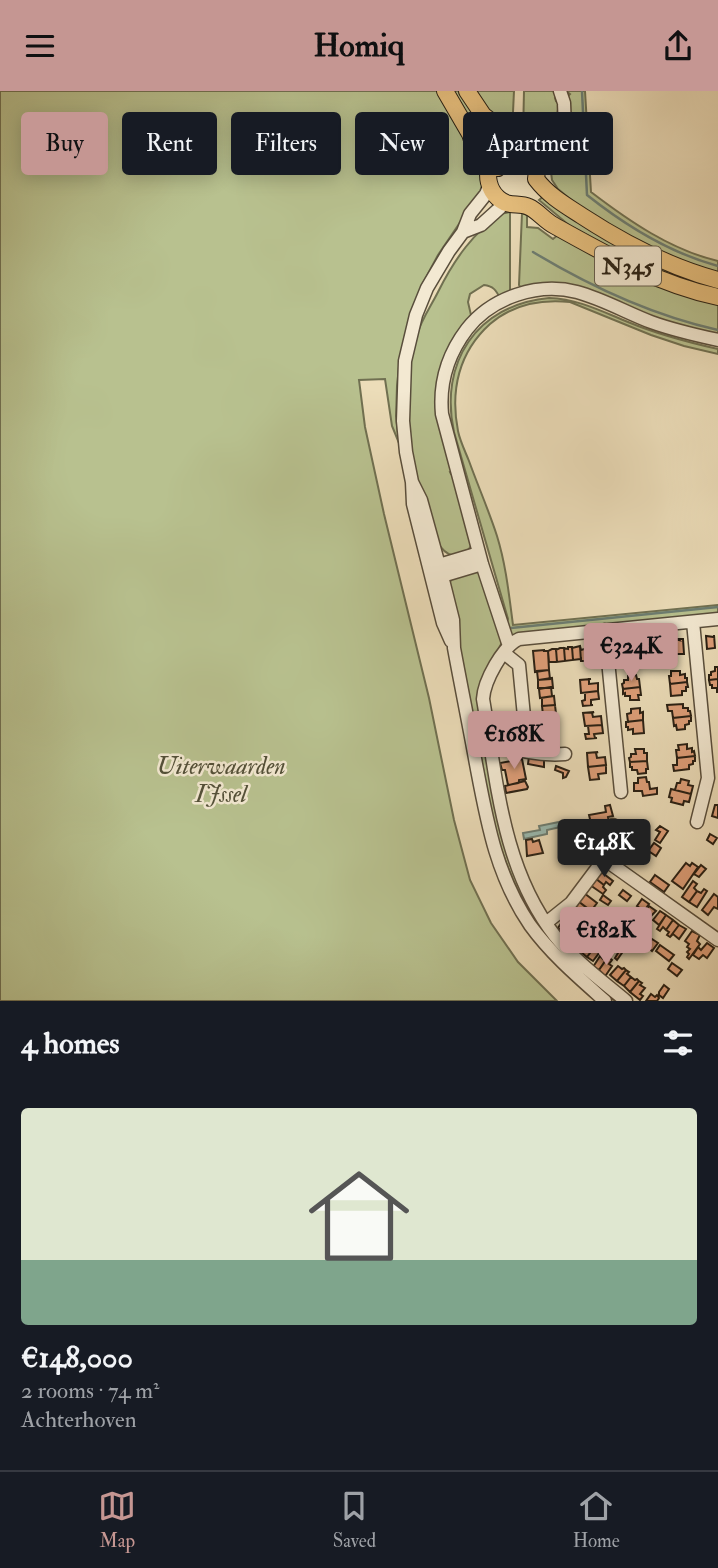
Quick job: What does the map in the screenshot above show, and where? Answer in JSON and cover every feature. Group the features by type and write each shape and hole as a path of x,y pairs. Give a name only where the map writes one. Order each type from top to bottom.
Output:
{"main road":[{"path":"445,91 463,122"},
{"name":"N345","path":"467,91 481,112"},
{"path":"496,175 508,198 532,195 544,183 545,175"},
{"name":"N345","path":"536,175 536,180 552,188 579,214 609,234 639,251 718,280"},
{"name":"N345","path":"508,198 530,207 551,224 636,270 718,297"}],"street":[{"path":"560,91 565,111"},
{"path":"463,232 481,225 508,198 486,194 470,214 463,232 435,273 416,315 405,361 403,421 413,504 453,620 454,648 486,821 495,854 523,913 548,948 605,1001"},
{"path":"526,737 519,665 507,650 444,425 441,389 449,358 485,303 551,289 576,292 652,322 718,340"},
{"path":"437,571 481,559"},
{"path":"626,1001 556,937 528,893 507,834 483,694 495,666 512,642 519,639 718,619"},
{"path":"693,622 708,778 697,822"},
{"path":"605,630 621,792"},
{"path":"491,743 529,753 565,754"},
{"path":"613,825 600,842 604,859 718,940"},
{"path":"546,923 571,903 604,859"}],"green space":[{"name":"Uiterwaarden IJssel","path":"0,91 439,91 463,134 463,175 483,175 484,187 438,255 422,285 409,320 400,357 397,386 399,443 392,426 385,379 359,380 365,427 470,880 491,923 518,962 557,1001 0,1001"},
{"path":"452,91 458,91 473,112 465,112"},
{"path":"474,91 514,91 513,112 490,112"},
{"path":"524,91 555,91 556,101 559,100 557,112 524,112"},
{"path":"566,91 585,91 586,112 570,112 570,94"},
{"path":"551,175 590,175 591,192 635,224 667,242 718,261 718,277 646,249 575,203 558,189"},
{"path":"545,195 669,272 693,281 692,284 652,270 570,226 539,200"},
{"path":"504,211 510,212 510,292 500,298 494,289 484,285 470,294 468,302 471,315 441,375 453,471 450,472 454,474 471,546 454,556 442,549 435,537 415,472 409,439 407,403 410,368 421,324 451,268 474,237"},
{"path":"522,213 527,215 527,227 538,228 553,239 559,234 718,303 718,337 678,327 594,295 521,288"},
{"path":"549,298 570,301 589,306 650,330 718,349 718,354 651,335 570,302 548,301 517,308 499,317 479,335 459,373 456,416 460,439 500,547 513,625 718,605 718,614 514,636 505,626 508,619 454,432 452,383 458,361 468,342 483,325 501,312 523,303"},
{"path":"479,569 502,642 482,686 525,894 620,1001 615,1001 577,969 541,930 522,899 495,831 448,586 452,578"}],"water":[{"path":"564,821 565,826 547,830 547,834 524,839 523,833 540,830 539,826"}],"building":[{"path":"714,635 715,648 707,649 706,636"},
{"path":"666,638 668,653 660,652 658,639"},
{"path":"666,638 667,641 674,639 676,654 668,653"},
{"path":"658,639 660,652 652,652 650,640"},
{"path":"674,639 683,639 684,654 676,654"},
{"path":"642,640 644,653 636,656 635,642"},
{"path":"642,640 650,640 652,652 644,653"},
{"path":"635,642 636,656 628,659 627,644"},
{"path":"627,644 628,659 620,660 619,645"},
{"path":"580,646 581,650 588,648 590,663 581,661"},
{"path":"580,646 581,659 573,660 572,648"},
{"path":"572,647 573,660 565,661 564,648"},
{"path":"596,647 598,662 590,663 588,649"},
{"path":"564,648 565,661 557,662 556,650"},
{"path":"556,649 557,662 549,662 548,651"},
{"path":"533,651 548,651 549,670 535,672"},
{"path":"715,667 718,667 718,679 709,680 709,675 715,671"},
{"path":"549,670 550,679 538,680 537,671"},
{"path":"671,671 685,674 687,682 670,684"},
{"path":"636,675 640,687 623,689 624,680 628,680 628,676"},
{"path":"552,678 553,688 538,688 538,680"},
{"path":"589,679 589,684 598,683 598,691 581,693 580,680"},
{"path":"718,679 717,692 717,688 712,688 709,680"},
{"path":"687,682 688,687 686,691 682,691 682,695 671,696 670,684"},
{"path":"551,687 554,696 540,698 539,689"},
{"path":"640,687 639,700 630,700 630,696 623,694 623,689"},
{"path":"598,691 599,699 591,700 593,705 583,706 585,693 581,693"},
{"path":"554,696 555,705 542,706 540,698"},
{"path":"683,704 683,708 688,708 691,716 673,718 667,705"},
{"path":"555,705 556,714 543,715 542,706"},
{"path":"640,708 643,720 628,722 627,714 631,713 631,709"},
{"path":"594,712 593,717 601,716 602,725 585,726 583,713"},
{"path":"556,714 556,722 542,724 541,715"},
{"path":"691,716 685,729 677,730 673,718"},
{"path":"643,720 644,733 633,734 633,729 628,730 626,727 626,722"},
{"path":"556,722 557,731 543,733 542,724"},
{"path":"602,725 603,733 594,734 597,738 586,739 585,734 589,734 588,726 585,726"},
{"path":"557,731 558,740 544,741 543,733"},
{"path":"558,740 559,749 545,750 544,741"},
{"path":"687,744 687,749 692,748 695,756 677,758 678,745"},
{"path":"635,749 644,749 647,761 630,762 631,754 636,754"},
{"path":"598,752 597,758 605,757 606,765 588,767 587,753"},
{"path":"529,756 544,758 544,767 528,764"},
{"path":"695,756 689,769 674,771 673,765 677,765 677,758"},
{"path":"522,759 526,779 508,785 505,770 502,770 500,763"},
{"path":"647,761 646,773 638,774 637,770 630,767 630,762"},
{"path":"606,765 606,773 598,774 600,779 590,780 588,767"},
{"path":"556,766 569,771 566,777 563,778 563,773 555,770"},
{"path":"646,777 650,789 657,788 657,794 643,796 642,791 634,791 634,783 638,783 638,778"},
{"path":"681,779 689,781 688,785 693,786 691,794 675,790"},
{"path":"525,781 527,789 506,793 505,786"},
{"path":"671,789 691,794 689,802 684,801 683,805 671,802"},
{"path":"610,805 613,816 608,817 609,823 592,827 589,815 606,812 605,806"},
{"path":"715,805 718,805 718,818 712,816"},
{"path":"660,826 668,831 660,843 655,840 660,832 656,830"},
{"path":"710,834 717,838 713,844 707,840"},
{"path":"572,836 576,840 572,844 568,840"},
{"path":"532,839 533,842 539,840 543,853 527,856 526,840"},
{"path":"635,841 648,851 654,843 661,848 656,856 650,852 643,862 628,851"},
{"path":"686,863 698,867 683,889 672,881"},
{"path":"701,865 706,869 699,877 694,874"},
{"path":"600,871 613,881 610,885 606,882 604,885 595,878"},
{"path":"655,875 669,885 664,892 650,882"},
{"path":"595,878 604,885 606,890 603,894 590,885"},
{"path":"693,881 697,884 694,888 697,891 689,902 682,897"},
{"path":"704,889 707,891 697,907 689,902 697,891 701,893"},
{"path":"623,890 631,896 627,901 619,895"},
{"path":"584,893 597,903 591,911 578,901"},
{"path":"714,894 718,897 718,909 714,907 708,915 702,910"},
{"path":"603,895 611,901 608,905 600,900"},
{"path":"642,899 649,904 644,911 637,906"},
{"path":"578,901 591,911 585,918 572,908"},
{"path":"649,906 656,911 648,919 644,917 647,914 644,912"},
{"path":"660,911 666,915 659,925 653,920"},
{"path":"579,913 586,919 582,923 575,918"},
{"path":"666,915 673,920 666,930 663,927 660,931 657,929"},
{"path":"564,919 573,921 564,932 558,928"},
{"path":"673,920 679,925 670,937 666,930"},
{"path":"573,921 577,928 570,937 564,932"},
{"path":"679,925 686,929 679,939 673,934 670,937"},
{"path":"599,927 605,932 601,937 595,933"},
{"path":"577,931 583,936 576,945 570,941"},
{"path":"640,931 647,936 643,942 636,937"},
{"path":"692,931 700,935 697,941 700,944 689,959 689,944 685,941"},
{"path":"583,936 589,940 581,950 576,945"},
{"path":"652,939 658,943 652,951 646,946"},
{"path":"590,940 594,942 590,947 593,949 587,957 581,952"},
{"path":"707,943 714,948 707,958 703,955 699,959 693,955 698,947 701,950"},
{"path":"660,945 674,955 669,961 656,951"},
{"path":"599,946 602,949 593,961 587,957 593,949 595,951"},
{"path":"621,948 624,950 617,960 615,958"},
{"path":"606,955 608,957 599,970 593,967 600,956 603,959"},
{"path":"608,957 612,960 609,964 612,966 604,975 599,970"},
{"path":"672,963 682,970 677,976 668,969"},
{"path":"618,966 626,970 617,981 610,975"},
{"path":"626,970 631,977 624,986 617,981"},
{"path":"631,977 639,981 630,992 624,986"},
{"path":"639,981 645,988 640,994 643,996 640,1000 630,992"},
{"path":"664,985 669,989 663,998 659,992"},
{"path":"651,994 655,997 657,995 657,1001 646,1001"}],"waterway":[{"path":"582,91 587,195 649,237 683,254 718,266"},
{"path":"533,252 622,299 718,330"},
{"path":"511,628 718,607"}]}
